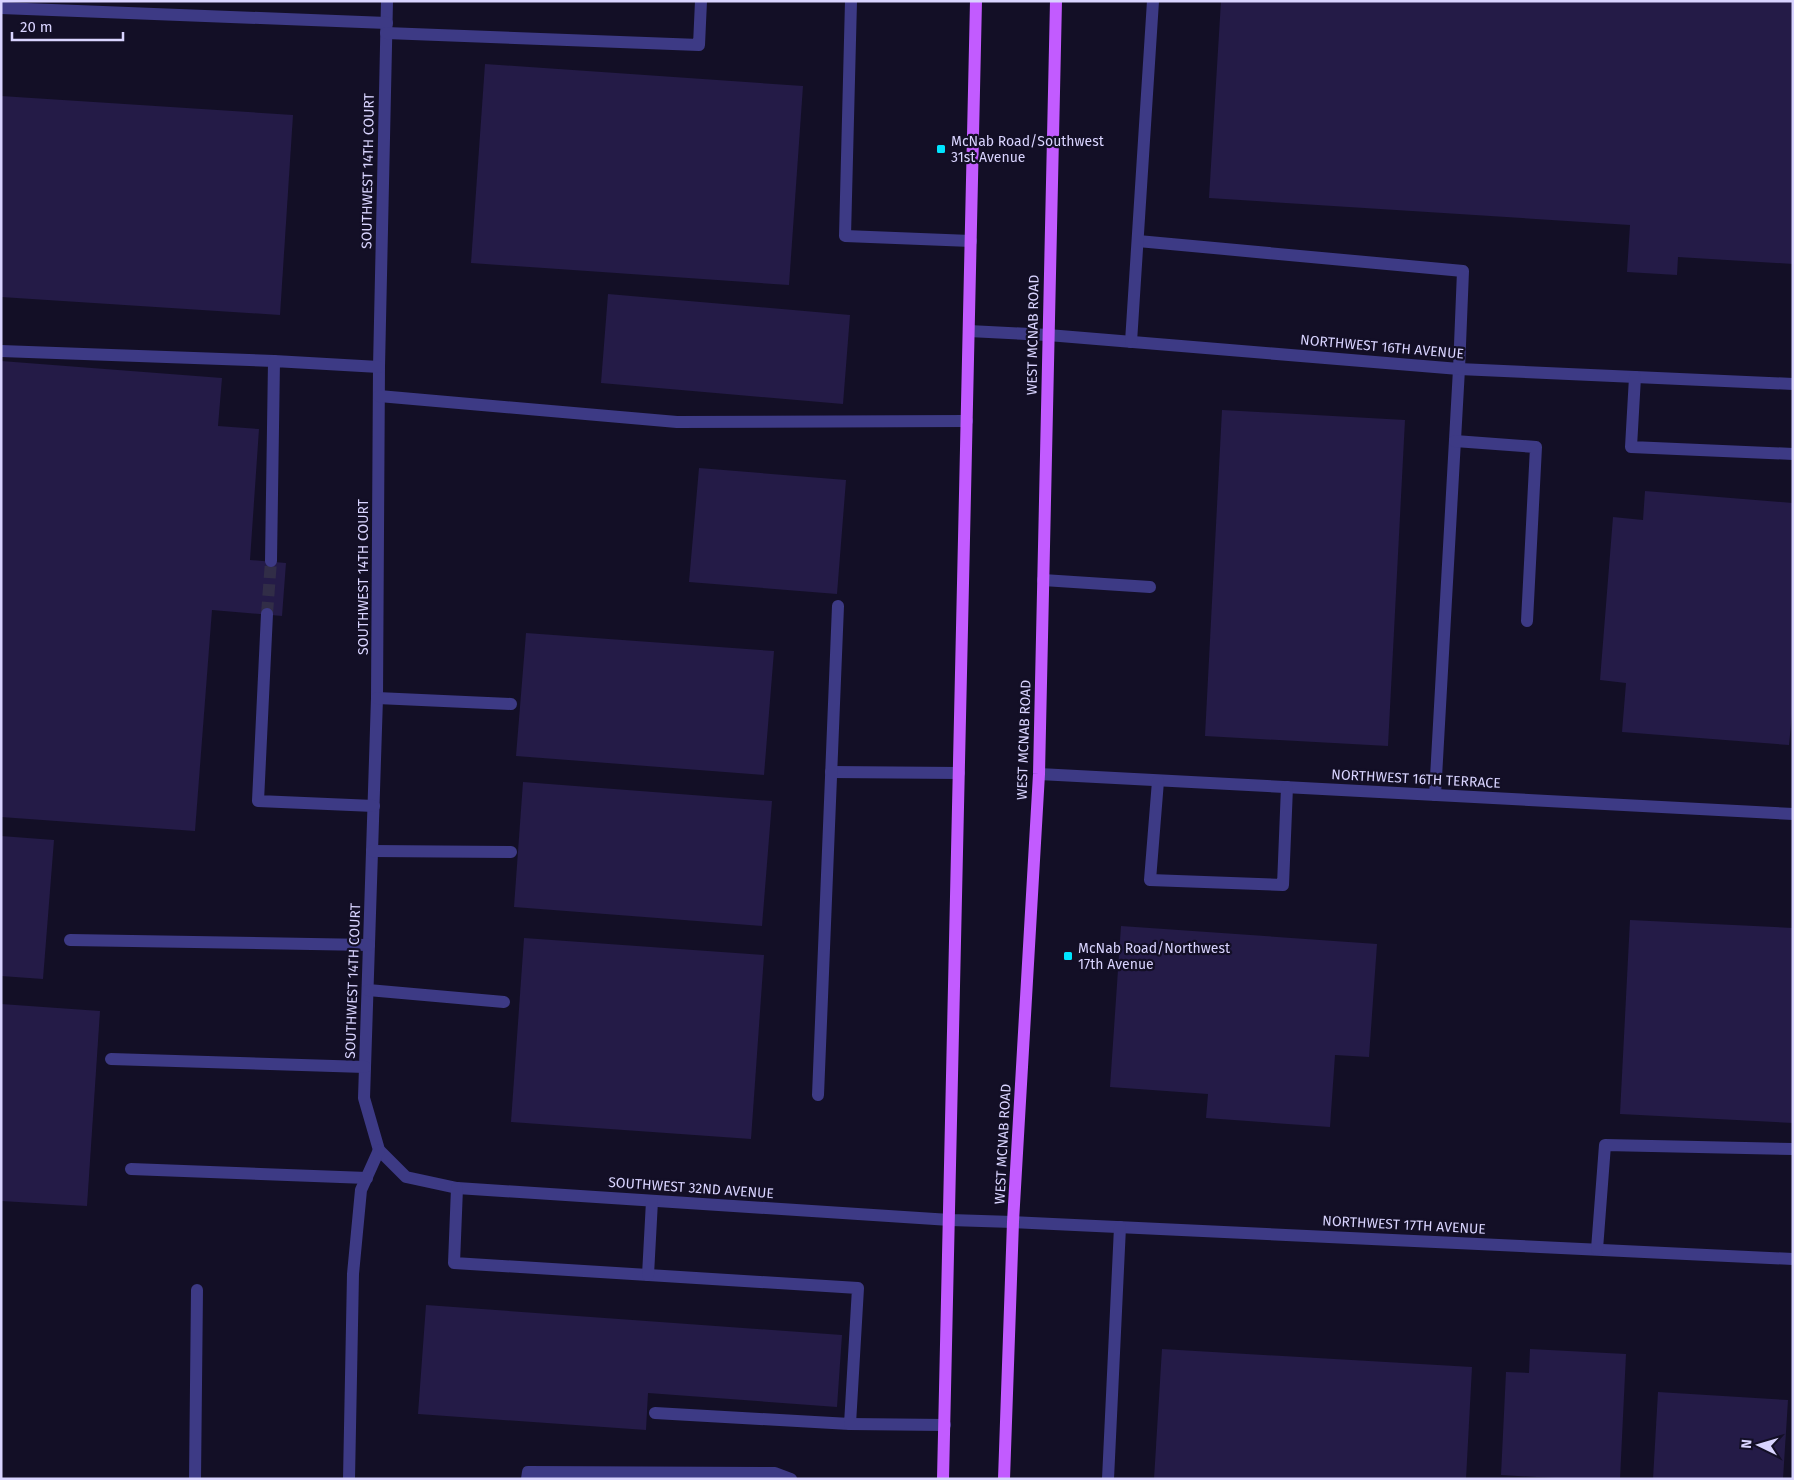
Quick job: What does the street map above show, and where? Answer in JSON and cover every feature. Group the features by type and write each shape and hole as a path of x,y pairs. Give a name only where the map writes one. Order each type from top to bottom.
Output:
{"main road":[{"path":"943,1479 976,1"},
{"name":"WEST MCNAB ROAD","path":"1004,1479 1013,1222 1039,774 1056,1"}],"street":[{"name":"SOUTHWEST 14TH COURT","path":"379,1150 364,1098 377,698 379,367 387,1"},
{"path":"1,8 30,5 387,28 699,45 701,1"},
{"path":"851,1 845,236 971,240"},
{"path":"1131,342 1153,1"},
{"path":"1138,241 1462,271 1459,369 1435,795"},
{"name":"NORTHWEST 16TH AVENUE","path":"969,331 1048,335 1459,369 1793,384"},
{"path":"1,351 274,361 379,367"},
{"path":"271,561 274,361"},
{"path":"1635,377 1631,447 1793,454"},
{"path":"379,396 677,422 967,421"},
{"path":"1455,441 1536,447 1527,621"},
{"path":"1043,580 1150,587"},
{"path":"818,1094 838,606"},
{"path":"267,614 258,801 374,806"},
{"path":"377,698 511,704"},
{"path":"831,772 959,772"},
{"name":"NORTHWEST 16TH TERRACE","path":"1039,774 1793,814"},
{"path":"1158,780 1150,880 1283,885 1288,787"},
{"path":"372,851 510,852"},
{"path":"70,940 369,945"},
{"path":"368,990 504,1002"},
{"path":"111,1059 366,1067"},
{"path":"1597,1249 1605,1145 1793,1149"},
{"path":"349,1479 354,1274 362,1190 379,1150"},
{"name":"SOUTHWEST 32ND AVENUE","path":"379,1150 406,1177 457,1188 950,1220 1013,1222"},
{"path":"131,1169 367,1178"},
{"path":"457,1188 454,1263 858,1288 850,1424"},
{"path":"648,1275 652,1200"},
{"name":"NORTHWEST 17TH AVENUE","path":"1013,1222 1793,1259"},
{"path":"1108,1479 1120,1227"},
{"path":"195,1479 197,1290"},
{"path":"655,1414 850,1424 945,1425"},
{"path":"528,1479 528,1472 775,1473 791,1479"}],"building":[{"path":"1221,1 1793,1 1793,264 1678,257 1677,275 1627,272 1630,225 1209,198"},
{"path":"485,64 803,86 789,285 471,263"},
{"path":"1,96 293,115 280,315 1,297"},
{"path":"608,294 850,315 843,404 601,383"},
{"path":"1,361 222,378 218,426 259,429 250,560 286,563 282,616 212,610 195,831 1,817"},
{"path":"1222,410 1405,420 1388,746 1205,736"},
{"path":"699,468 846,480 837,594 689,582"},
{"path":"1645,491 1793,503 1793,704 1789,745 1622,732 1626,683 1600,680 1613,517 1643,520"},
{"path":"526,633 774,651 764,775 516,756"},
{"path":"523,782 772,801 762,926 514,907"},
{"path":"1,836 54,840 43,979 1,976"},
{"path":"1630,920 1793,928 1793,1123 1620,1114"},
{"path":"1121,926 1377,944 1369,1057 1335,1055 1330,1127 1206,1118 1208,1094 1110,1087"},
{"path":"524,938 764,955 751,1139 511,1122"},
{"path":"1,1004 100,1011 87,1206 1,1201"},
{"path":"426,1305 842,1335 837,1407 648,1393 646,1430 418,1414"},
{"path":"1162,1349 1472,1367 1466,1479 1154,1479"},
{"path":"1530,1349 1626,1354 1620,1479 1572,1479 1501,1475 1506,1372 1529,1373"},
{"path":"1658,1392 1788,1400 1783,1479 1653,1479"}],"tunnel":[{"path":"267,614 271,561"}],"place":[{"name":"McNab Road/Southwest 31st Avenue","path":"941,149"},
{"name":"McNab Road/Northwest 17th Avenue","path":"1068,956"}]}
